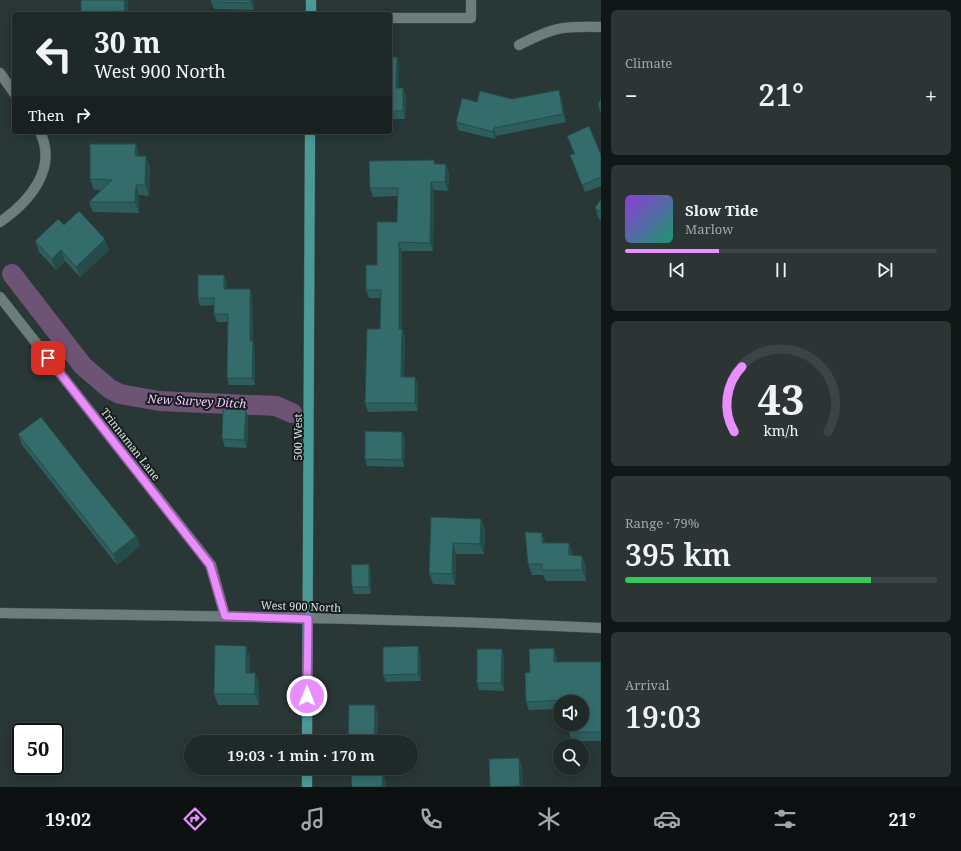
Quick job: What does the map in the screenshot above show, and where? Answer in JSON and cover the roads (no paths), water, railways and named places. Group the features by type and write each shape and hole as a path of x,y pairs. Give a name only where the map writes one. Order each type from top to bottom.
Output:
{"main road":[{"path":"311,0 311,12"},
{"name":"500 West","path":"307,735 310,134"},
{"path":"307,775 307,787"}],"street":[{"path":"392,18 471,18 471,0"},
{"path":"520,45 546,31 567,26 601,27"},
{"path":"0,73 12,90"},
{"path":"0,222 12,214 35,190 44,172 45,142 41,134"},
{"name":"Trinnaman Lane","path":"0,297 210,565 225,616"},
{"name":"West 900 North","path":"0,613 225,616 522,624 601,628"}],"waterway":[{"name":"New Survey Ditch","path":"12,274 83,366 110,389 120,394 159,401 276,406 292,413"}]}
